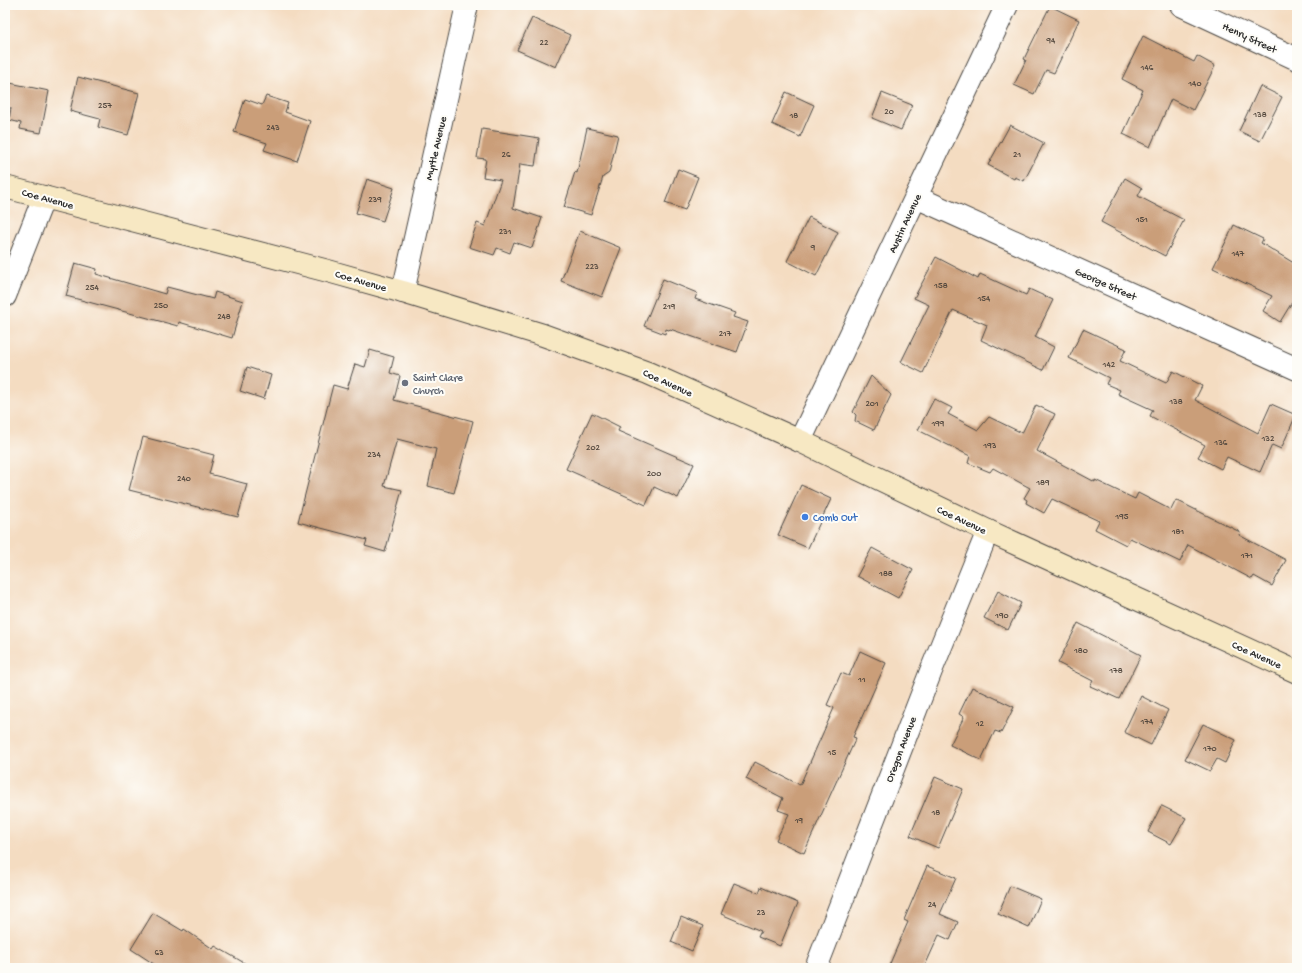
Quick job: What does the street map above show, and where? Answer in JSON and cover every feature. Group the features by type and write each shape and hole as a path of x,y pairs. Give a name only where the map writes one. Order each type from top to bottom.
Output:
{"street":[{"name":"Myrtle Avenue","path":"403,292 468,5"},
{"name":"Austin Avenue","path":"800,442 1008,5"},
{"name":"Henry Street","path":"1181,5 1297,59"},
{"name":"Coe Avenue","path":"5,187 403,292 544,335 648,373 800,442 988,532 1297,672"},
{"path":"5,296 44,197"},
{"name":"George Street","path":"916,197 1297,368"},
{"name":"Oregon Avenue","path":"816,968 931,670 988,532"}],"building":[{"path":"1050,6 1079,20 1054,73 1046,70 1034,94 1014,85 1026,60 1024,59"},
{"path":"532,18 570,35 556,67 517,50"},
{"path":"1143,36 1194,62 1197,56 1215,66 1193,110 1171,99 1150,147 1123,134 1143,90 1122,79"},
{"path":"78,77 139,93 128,135 98,127 100,119 70,111"},
{"path":"5,82 49,91 41,133 20,129 21,123 9,120 11,108 5,107"},
{"path":"1260,86 1282,97 1260,141 1239,131"},
{"path":"786,92 814,105 800,137 772,124"},
{"path":"882,93 912,105 901,130 872,118"},
{"path":"266,96 288,103 285,112 310,121 297,161 264,150 267,143 234,132 245,99 262,105"},
{"path":"1010,125 1044,143 1024,181 1015,177 1014,179 988,165"},
{"path":"587,128 618,135 609,173 603,177 591,215 564,207 575,172 577,173"},
{"path":"482,129 539,138 535,166 520,164 513,208 542,218 532,248 514,242 510,253 497,248 494,255 469,247 477,223 485,226 501,180 483,177 486,159 477,158"},
{"path":"678,169 698,177 685,210 665,203"},
{"path":"1125,178 1142,188 1138,196 1184,220 1165,256 1101,222"},
{"path":"367,179 394,188 383,221 356,213"},
{"path":"809,217 838,232 816,276 787,261"},
{"path":"1234,225 1263,239 1261,243 1297,265 1297,294 1280,322 1263,311 1272,296 1213,268"},
{"path":"580,231 621,248 602,297 561,281"},
{"path":"936,257 978,279 980,274 1026,295 1029,289 1053,300 1035,337 1054,347 1043,370 981,340 987,325 953,310 923,373 901,362 929,305 914,298"},
{"path":"75,263 97,269 96,274 165,294 167,287 213,299 215,292 243,301 232,338 179,322 178,326 66,296"},
{"path":"663,279 697,293 695,299 735,313 733,317 748,322 737,352 670,329 666,329 665,334 644,326"},
{"path":"1083,329 1126,349 1120,361 1166,383 1173,371 1202,386 1195,400 1258,433 1271,404 1296,415 1281,449 1272,445 1260,472 1227,457 1221,469 1198,457 1205,445 1150,416 1153,410 1118,394 1120,390 1106,384 1109,378 1069,358"},
{"path":"370,350 394,357 390,373 400,376 394,400 473,421 454,493 428,486 436,449 397,439 384,486 402,490 385,552 365,546 367,540 298,522 333,385 347,389 355,364 365,367"},
{"path":"247,367 271,375 264,399 240,391"},
{"path":"871,376 891,395 874,430 855,421 856,415 853,412"},
{"path":"934,399 952,408 948,414 978,430 989,417 1022,433 1036,405 1055,414 1037,451 1095,482 1095,480 1135,499 1138,493 1171,510 1176,500 1240,532 1239,535 1286,560 1272,586 1254,576 1252,579 1188,545 1180,562 1130,538 1126,545 1095,529 1099,521 1052,499 1044,513 1026,503 1027,500 1024,498 1030,488 993,468 990,472 968,463 970,456 918,430"},
{"path":"592,413 620,427 618,431 694,464 678,498 654,487 646,505 566,469"},
{"path":"143,437 214,455 209,474 247,484 238,517 129,490"},
{"name":"Comb Out","path":"801,485 831,499 808,548 778,535"},
{"path":"872,548 913,570 898,598 857,576"},
{"path":"998,591 1021,603 1008,630 984,618"},
{"path":"1078,623 1141,655 1119,699 1090,686 1093,681 1058,663"},
{"path":"860,651 886,663 853,737 856,738 804,853 776,840 789,814 778,810 783,798 746,779 755,762 800,785 834,708 827,705 841,673 849,676"},
{"path":"972,687 1014,707 1001,733 995,731 981,760 950,745 964,717 959,714"},
{"path":"1141,696 1168,710 1151,745 1124,732"},
{"path":"1203,724 1236,740 1225,763 1217,759 1210,771 1185,759"},
{"path":"935,777 963,789 938,848 910,836"},
{"path":"1161,806 1186,818 1171,844 1148,832"},
{"path":"927,866 956,878 940,914 958,922 950,940 939,935 924,968 888,968 908,922 904,920"},
{"path":"734,883 759,893 761,887 798,903 780,946 758,937 761,931 721,914"},
{"path":"1010,886 1041,899 1029,928 998,914"},
{"path":"153,913 183,931 184,929 213,949 215,946 253,968 160,968 131,949"},
{"path":"681,917 703,926 692,951 671,942"}],"place":[{"name":"Saint Clare Church","path":"405,383"},
{"name":"Comb Out","path":"805,517"}]}
